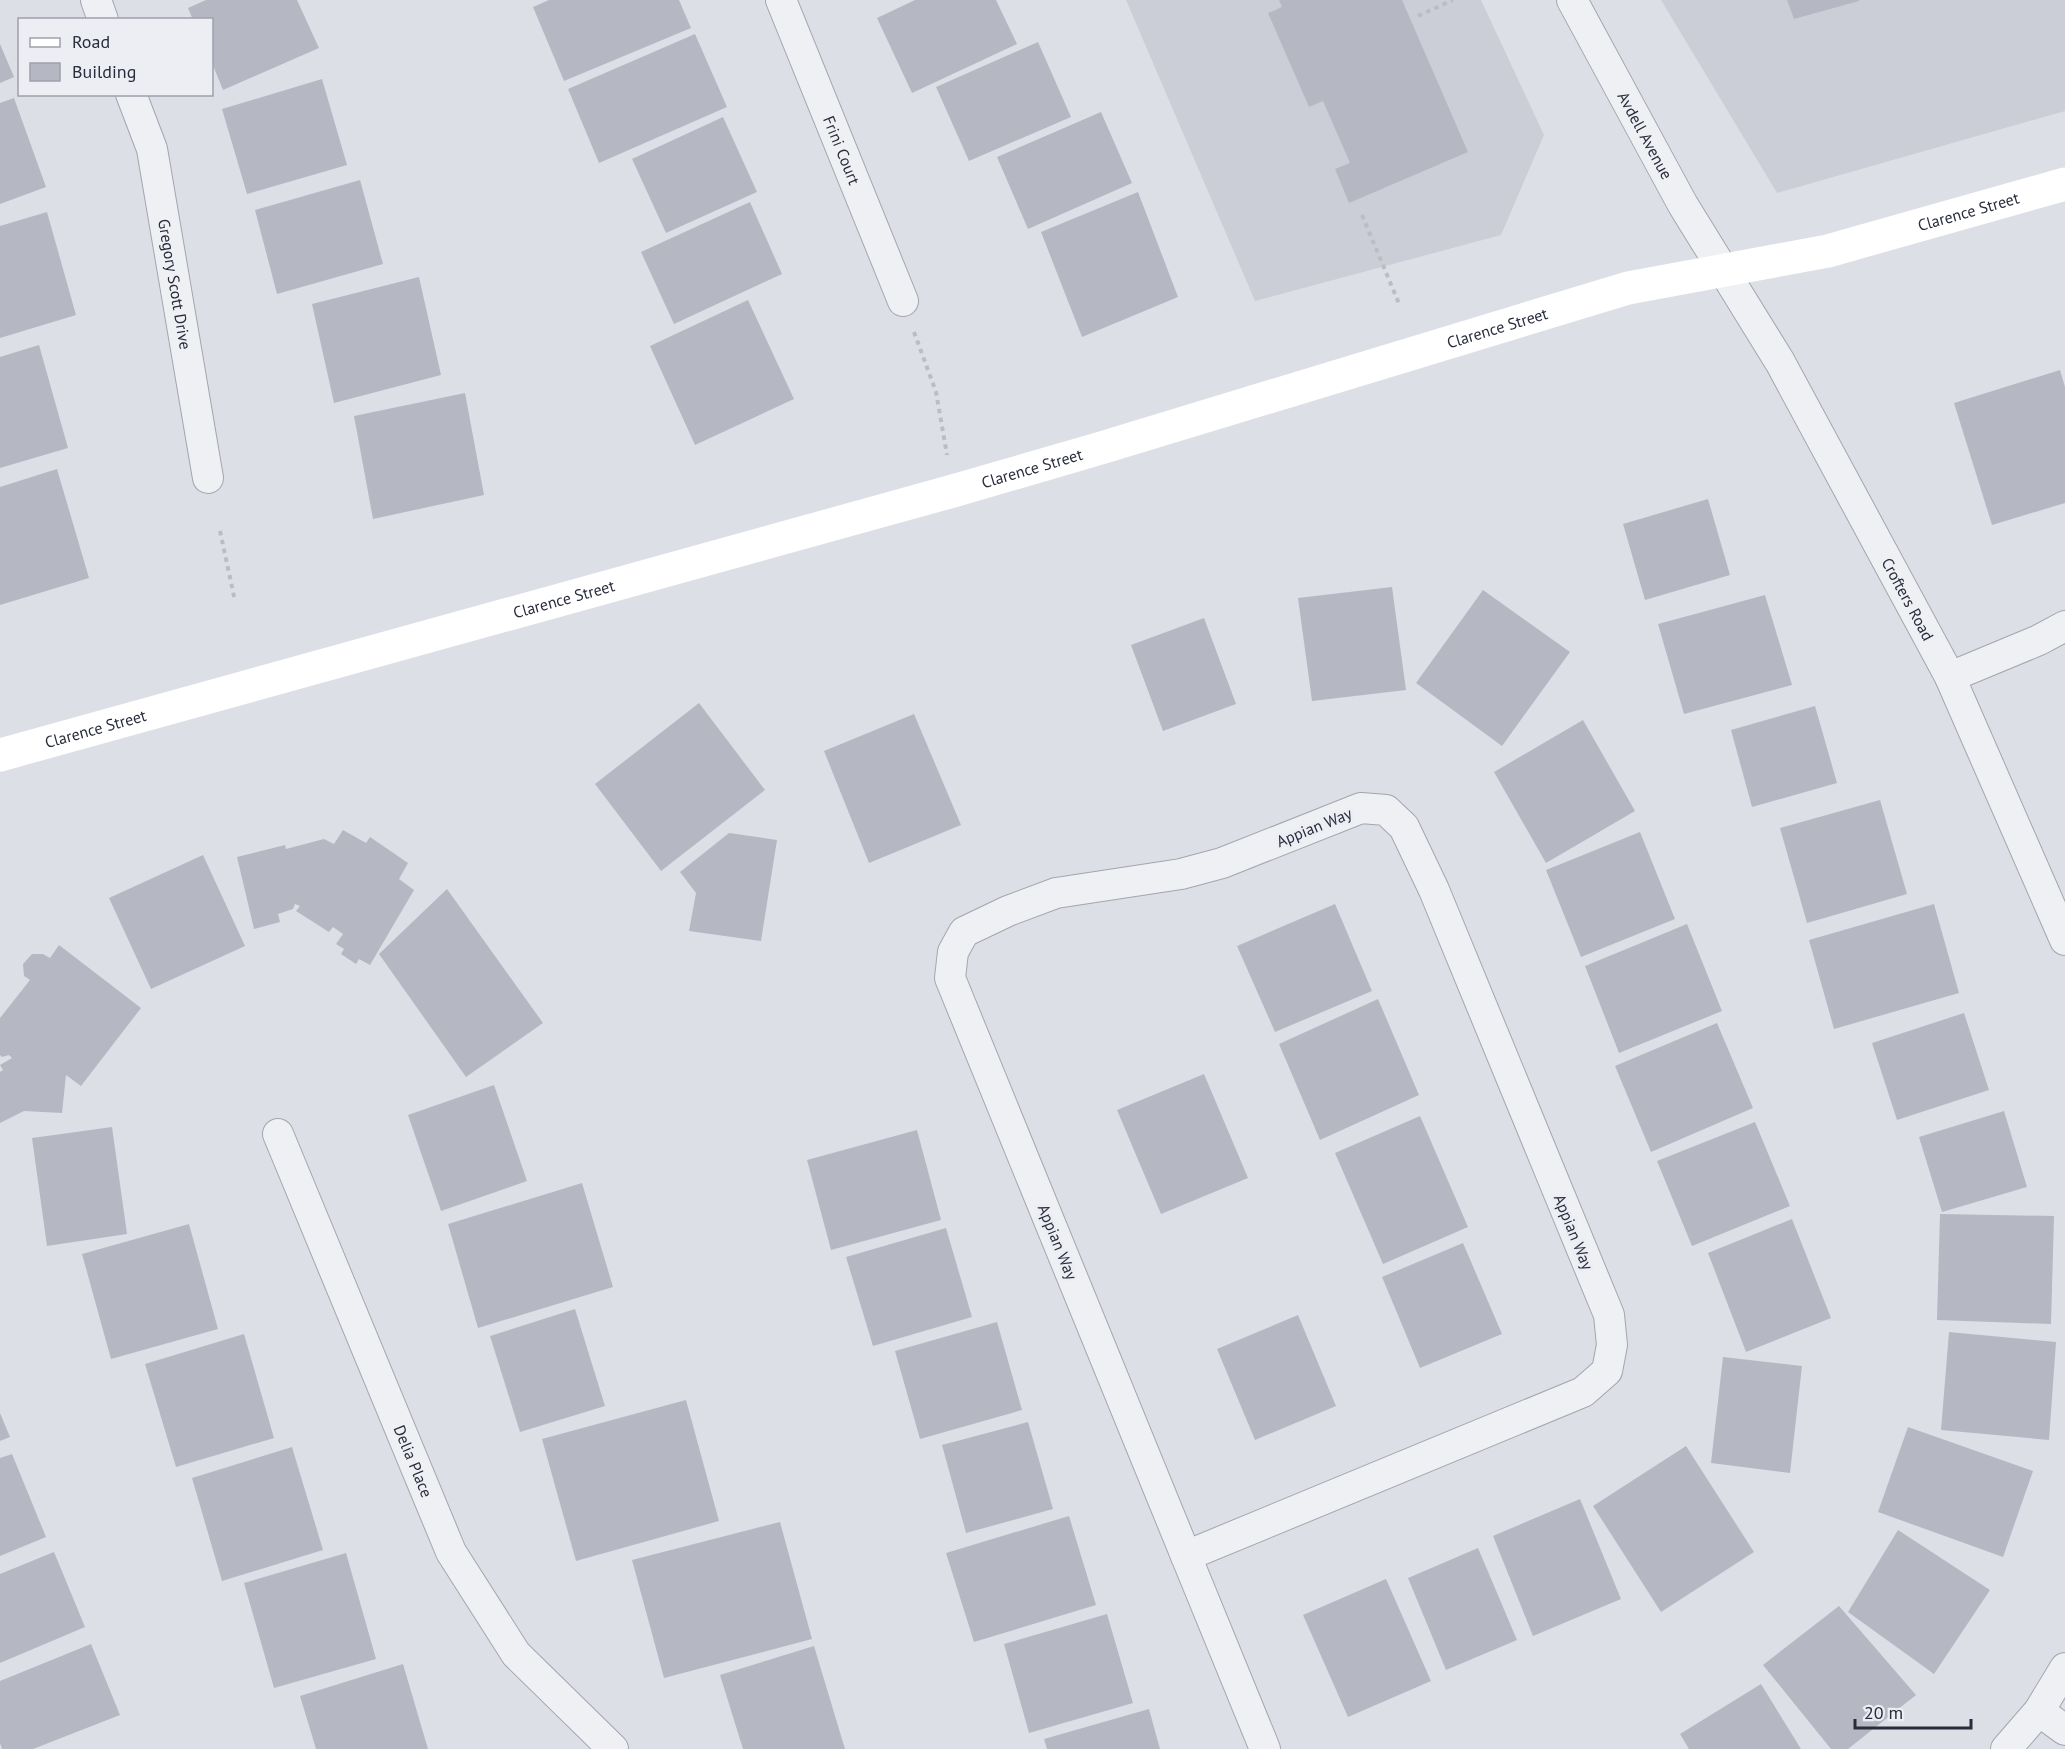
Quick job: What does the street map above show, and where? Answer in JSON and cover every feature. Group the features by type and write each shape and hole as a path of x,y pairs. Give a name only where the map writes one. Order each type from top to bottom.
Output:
{"street":[{"path":"96,0 102,18"},
{"name":"Frini Court","path":"781,0 903,301"},
{"name":"Avdell Avenue","path":"1572,0 1683,205 1723,271"},
{"name":"Gregory Scott Drive","path":"132,96 152,149 208,478"},
{"name":"Clarence Street","path":"0,755 953,491 1628,288 1828,251 2065,184"},
{"name":"Crofters Road","path":"1723,271 1780,362 1950,677 2065,940"},
{"path":"1950,677 2039,640 2065,626"},
{"name":"Appian Way","path":"1186,1556 1583,1392 1607,1371 1612,1346 1609,1315 1434,890 1404,827 1386,810 1361,808 1222,863 1181,874 1056,893 1008,911 964,932 953,952 950,978 1186,1556 1265,1749"},
{"name":"Delia Place","path":"278,1134 451,1552 516,1654 613,1749"},
{"path":"2006,1749 2038,1711 2065,1668"},
{"path":"2038,1711 2065,1730"}],"path":[{"path":"1418,16 1453,0"},
{"path":"1362,215 1400,306"},
{"path":"903,301 936,392 953,491"},
{"path":"220,531 235,602"}],"shaded area":[{"path":"1126,0 1481,0 1544,135 1501,235 1255,301"},
{"path":"1661,0 2065,0 2065,111 1777,193"}],"building":[{"path":"206,0 297,0 319,48 223,90 213,65 213,18 192,18 188,8"},
{"path":"549,0 679,0 691,28 564,81 533,7"},
{"path":"915,0 996,0 1017,44 912,93 877,18"},
{"path":"1279,0 1402,0 1468,152 1349,203 1335,169 1350,163 1323,101 1309,107 1268,13 1282,7"},
{"path":"1787,0 1859,0 1859,1 1794,19"},
{"path":"695,34 727,107 599,163 568,89"},
{"path":"1038,42 1071,117 969,161 936,87"},
{"path":"0,44 14,77 0,83"},
{"path":"322,79 347,165 247,194 222,109"},
{"path":"14,98 46,187 0,204 0,103"},
{"path":"1101,112 1132,183 1028,229 997,157"},
{"path":"723,117 757,192 666,233 632,159"},
{"path":"360,180 383,264 277,294 255,210"},
{"path":"1138,192 1178,297 1082,337 1041,232"},
{"path":"750,202 782,274 674,324 641,252"},
{"path":"47,212 76,315 0,338 0,226"},
{"path":"419,277 441,375 334,403 312,304"},
{"path":"748,300 794,399 695,445 650,346"},
{"path":"39,345 68,448 0,468 0,357"},
{"path":"2060,370 2065,387 2065,503 1992,525 1954,403"},
{"path":"465,393 484,495 373,519 354,416"},
{"path":"57,469 89,578 0,605 0,487"},
{"path":"1708,499 1730,575 1645,600 1623,524"},
{"path":"1392,587 1406,690 1312,701 1298,598"},
{"path":"1483,590 1570,652 1502,746 1416,683"},
{"path":"1765,595 1792,685 1684,714 1658,624"},
{"path":"1204,618 1236,704 1163,731 1131,645"},
{"path":"699,703 765,790 661,871 595,784"},
{"path":"1815,706 1837,783 1752,807 1731,730"},
{"path":"914,714 961,825 869,863 824,751"},
{"path":"1583,720 1635,811 1546,863 1494,772"},
{"path":"1880,800 1907,894 1807,923 1780,828"},
{"path":"343,830 366,843 370,837 408,863 399,879 414,890 370,965 359,959 356,964 341,954 344,949 336,944 343,934 333,927 329,932 296,911 300,906 295,904 293,909 278,914 280,922 254,929 237,857 285,845 286,849 324,839 334,844"},
{"path":"1640,832 1675,919 1581,957 1546,870"},
{"path":"729,833 777,840 761,941 689,931 696,893 680,872"},
{"path":"203,855 245,946 151,989 109,898"},
{"path":"447,889 543,1023 466,1077 379,954"},
{"path":"1335,904 1372,991 1275,1032 1237,946"},
{"path":"1934,904 1959,993 1834,1029 1809,940"},
{"path":"1687,924 1722,1011 1619,1053 1585,966"},
{"path":"59,945 141,1008 81,1086 66,1075 62,1113 24,1111 0,1123 0,1072 3,1070 0,1065 12,1058 9,1055 2,1057 0,1055 0,1018 30,980 24,976 23,964 32,954 43,954 50,958"},
{"path":"1378,999 1419,1095 1320,1140 1279,1044"},
{"path":"1964,1013 1989,1090 1897,1120 1872,1043"},
{"path":"1717,1023 1753,1108 1651,1152 1615,1066"},
{"path":"1204,1074 1248,1178 1161,1214 1117,1110"},
{"path":"494,1085 527,1181 441,1211 408,1115"},
{"path":"2004,1111 2027,1187 1942,1212 1919,1137"},
{"path":"1420,1116 1468,1227 1383,1264 1335,1153"},
{"path":"1755,1122 1790,1206 1692,1246 1657,1161"},
{"path":"112,1127 127,1234 47,1246 32,1138"},
{"path":"917,1130 941,1220 831,1250 807,1160"},
{"path":"582,1183 613,1287 478,1328 448,1224"},
{"path":"1940,1214 2054,1216 2051,1324 1937,1320"},
{"path":"1792,1219 1831,1318 1746,1352 1708,1253"},
{"path":"189,1224 218,1329 111,1359 82,1254"},
{"path":"946,1228 972,1317 873,1346 846,1257"},
{"path":"1463,1243 1502,1334 1420,1368 1382,1277"},
{"path":"575,1309 605,1406 520,1432 490,1336"},
{"path":"1298,1315 1336,1406 1255,1440 1217,1349"},
{"path":"997,1322 1022,1410 920,1439 895,1351"},
{"path":"1949,1332 2056,1342 2049,1440 1941,1430"},
{"path":"244,1334 274,1438 176,1467 145,1364"},
{"path":"1723,1357 1802,1366 1790,1473 1711,1463"},
{"path":"686,1400 719,1521 576,1561 542,1439"},
{"path":"0,1413 10,1437 0,1441"},
{"path":"1028,1422 1053,1509 966,1533 942,1445"},
{"path":"1908,1427 2033,1471 2003,1557 1878,1512"},
{"path":"1686,1446 1754,1552 1661,1612 1593,1506"},
{"path":"292,1447 323,1550 222,1581 192,1478"},
{"path":"12,1454 46,1537 0,1556 0,1458"},
{"path":"1580,1499 1621,1599 1533,1636 1493,1536"},
{"path":"1069,1516 1096,1605 974,1642 946,1553"},
{"path":"780,1522 812,1639 664,1678 632,1560"},
{"path":"1898,1530 1990,1590 1934,1674 1848,1612"},
{"path":"1478,1548 1517,1640 1446,1670 1408,1578"},
{"path":"54,1552 85,1627 0,1663 0,1574"},
{"path":"346,1553 376,1659 274,1688 244,1583"},
{"path":"1386,1579 1431,1681 1348,1717 1303,1615"},
{"path":"1839,1606 1916,1695 1848,1749 1831,1749 1763,1665"},
{"path":"1107,1614 1133,1703 1029,1733 1004,1644"},
{"path":"91,1644 120,1715 33,1749 2,1749 0,1743 0,1681"},
{"path":"814,1646 845,1749 743,1749 720,1675"},
{"path":"403,1664 428,1749 316,1749 300,1696"},
{"path":"1761,1684 1801,1749 1689,1749 1680,1734"},
{"path":"1149,1709 1160,1749 1047,1749 1044,1739"}]}
